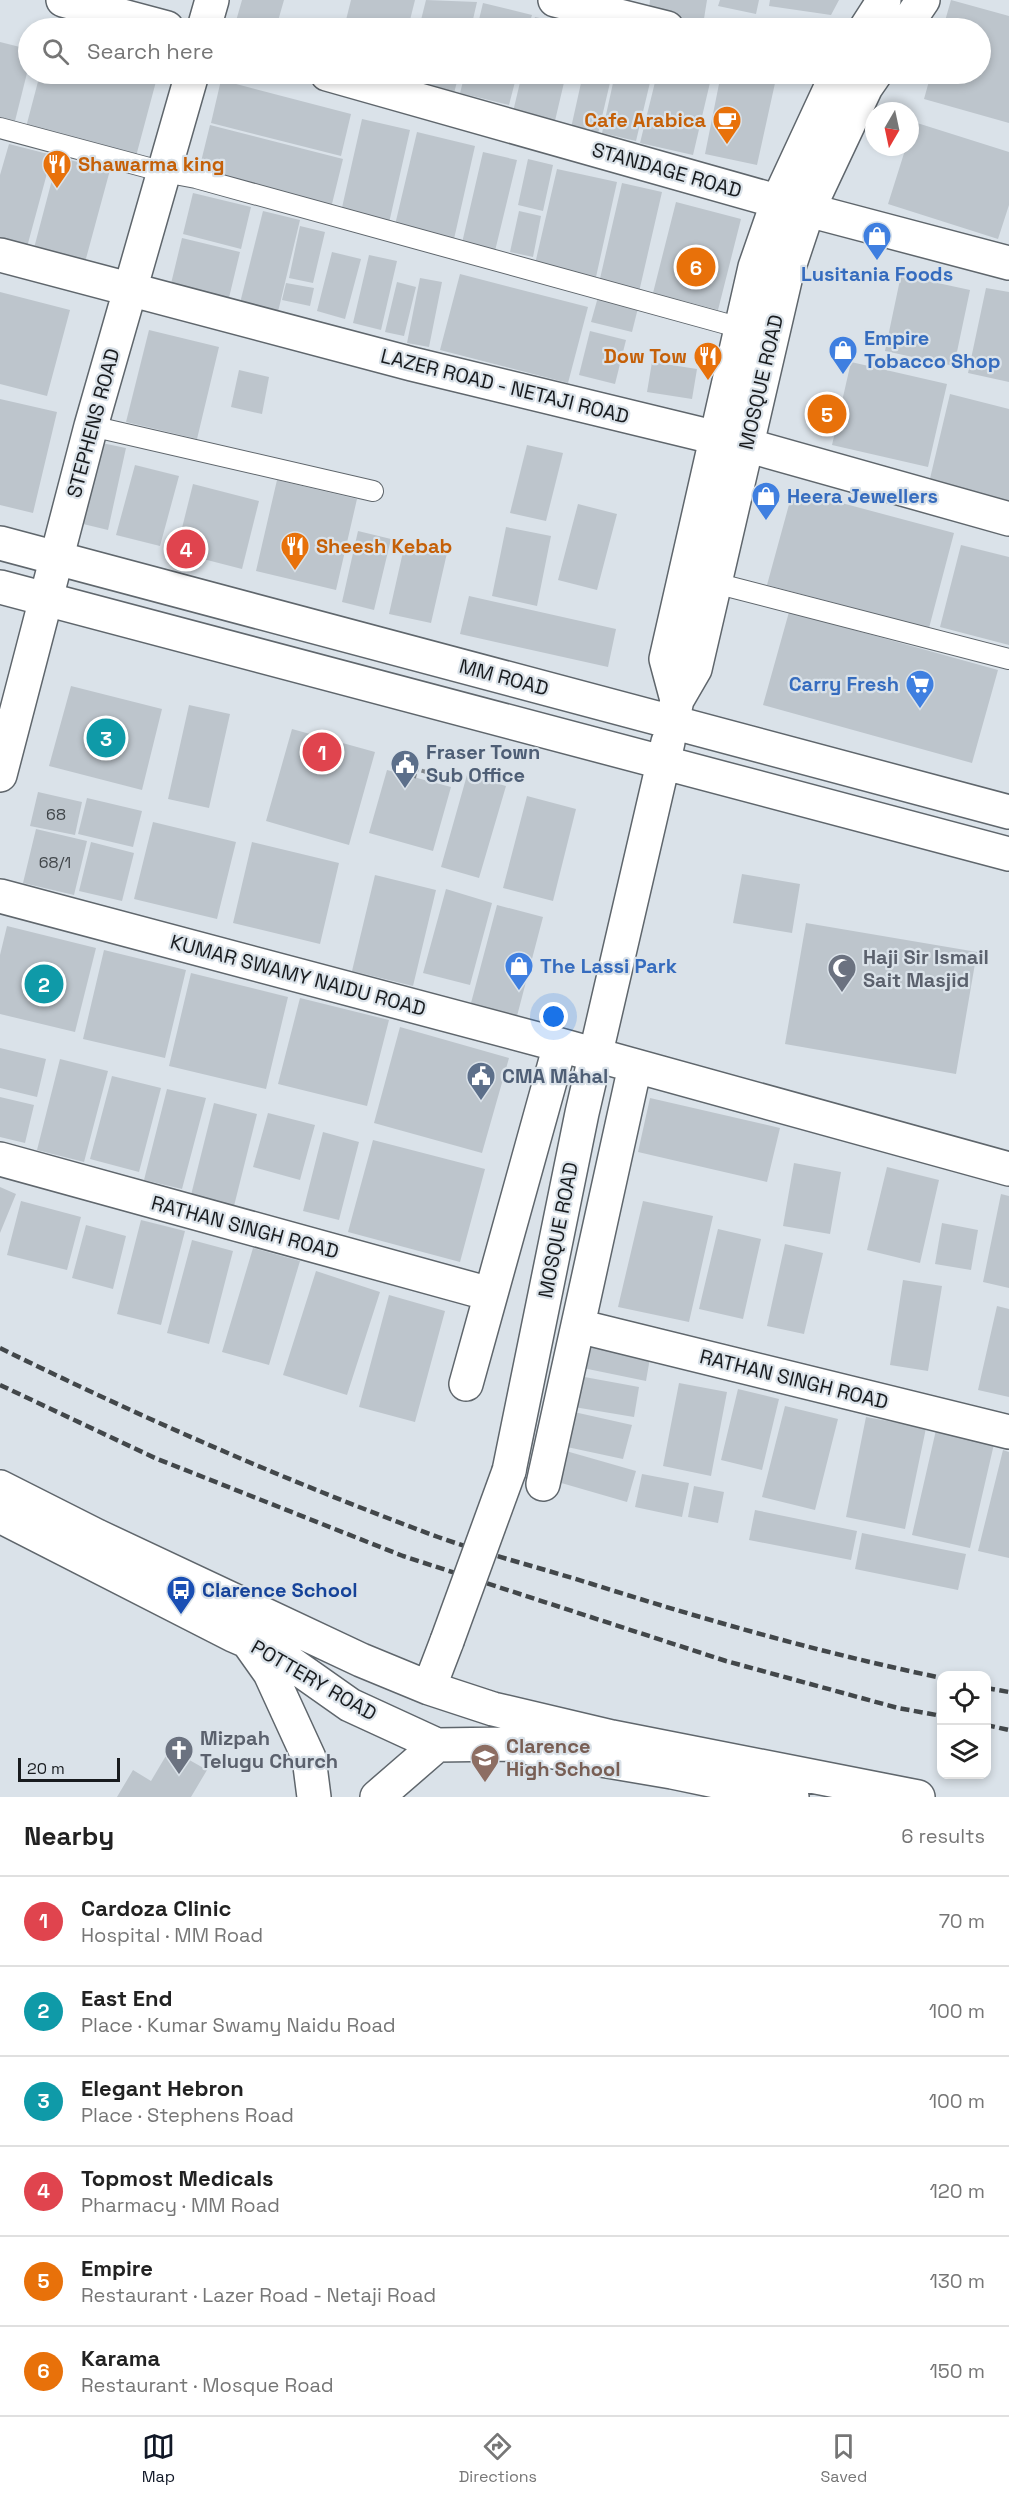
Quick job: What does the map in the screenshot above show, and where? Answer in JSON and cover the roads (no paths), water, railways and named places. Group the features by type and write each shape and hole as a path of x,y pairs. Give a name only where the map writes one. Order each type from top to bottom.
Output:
{"street":[{"path":"63,0 130,18"},
{"path":"207,18 212,0"},
{"path":"555,0 627,18"},
{"path":"872,18 884,0"},
{"path":"911,18 923,0"},
{"name":"STEPHENS ROAD","path":"0,774 91,426 189,84"},
{"name":"STANDAGE ROAD","path":"362,84 793,206 1009,263"},
{"name":"MOSQUE ROAD","path":"429,1688 509,1472 595,1055 675,711 696,669 786,276 793,206 834,84"},
{"name":"MOSQUE ROAD","path":"675,711 666,659 755,267 868,84"},
{"name":"LAZER ROAD - NETAJI ROAD","path":"0,255 412,364 746,445 1009,519"},
{"name":"MM ROAD","path":"0,543 675,711 1009,812"},
{"path":"0,586 1009,854"},
{"name":"KUMAR SWAMY NAIDU ROAD","path":"0,896 560,1045 1009,1169"},
{"path":"466,1384 560,1045"},
{"path":"543,1484 635,1066"},
{"name":"RATHAN SINGH ROAD","path":"0,1159 490,1294"},
{"name":"RATHAN SINGH ROAD","path":"578,1326 1009,1432"},
{"name":"POTTERY ROAD","path":"0,1487 97,1536 361,1660 429,1688 493,1709 612,1737 918,1797"},
{"name":"POTTERY ROAD","path":"0,1516 248,1642 279,1655 350,1705 437,1745 507,1744 672,1772 792,1797"},
{"path":"248,1642 270,1673 309,1758 314,1797"},
{"path":"377,1797 437,1745"}],"lane":[{"path":"0,128 164,172 196,178 741,328"},
{"path":"91,426 373,491"},
{"path":"715,583 1009,659"}],"railway":[{"path":"0,1348 216,1448 438,1537 723,1623 809,1647 937,1677"},
{"path":"0,1385 155,1458 403,1556 726,1661 898,1708 937,1715"},
{"path":"991,1689 1009,1692"},
{"path":"991,1726 1009,1730"}],"place":[{"name":"Cafe Arabica","path":"727,146"},
{"name":"Shawarma king","path":"57,190"},
{"name":"Lusitania Foods","path":"877,262"},
{"name":"Karama","path":"696,267"},
{"name":"Empire Tobacco Shop","path":"843,376"},
{"name":"Dow Tow","path":"708,382"},
{"name":"Empire","path":"827,414"},
{"name":"Heera Jewellers","path":"766,522"},
{"name":"Topmost Medicals","path":"186,549"},
{"name":"Sheesh Kebab","path":"295,572"},
{"name":"Carry Fresh","path":"920,710"},
{"name":"Elegant Hebron","path":"106,738"},
{"name":"Cardoza Clinic","path":"322,752"},
{"name":"Fraser Town Sub Office","path":"405,790"},
{"name":"East End","path":"44,984"},
{"name":"The Lassi Park","path":"519,992"},
{"name":"Haji Sir Ismail Sait Masjid","path":"842,994"},
{"name":"CMA Mahal","path":"481,1102"},
{"name":"Clarence School","path":"181,1616"},
{"name":"Mizpah Telugu Church","path":"179,1776"},
{"name":"Clarence High School","path":"485,1784"}]}
